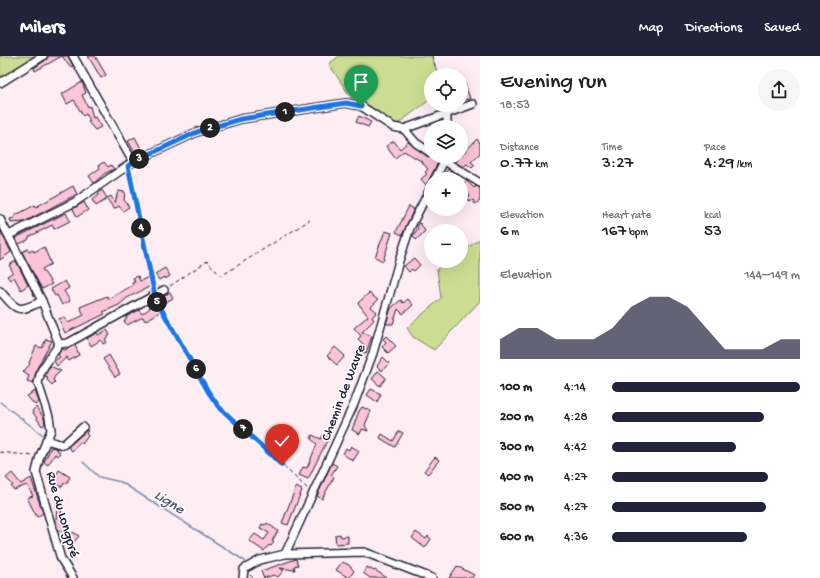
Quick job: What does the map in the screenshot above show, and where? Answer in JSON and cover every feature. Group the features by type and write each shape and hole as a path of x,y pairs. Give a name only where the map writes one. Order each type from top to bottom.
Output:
{"street":[{"path":"0,83 42,56"},
{"path":"73,56 131,164"},
{"path":"9,235 75,202 131,164 197,132 241,119 346,103 361,106 394,127 404,129 473,104"},
{"path":"447,114 447,120"},
{"path":"404,129 416,143 424,148"},
{"path":"452,164 480,183"},
{"name":"Chemin de Wavre","path":"285,554 354,404 373,353 401,254 410,228 424,201"},
{"path":"0,219 42,301 59,344 68,343 164,290"},
{"path":"0,292 10,304 16,308 31,306 42,301"},
{"name":"Rue du Longpré","path":"59,344 41,371 38,383 49,417 51,430 40,456 36,472 61,559 73,578"},
{"path":"46,440 63,445 83,427"},
{"path":"244,578 244,569 260,560 285,554 364,552 432,578"}],"path":[{"path":"432,56 436,68"},
{"path":"131,164 155,296 209,393 219,407 313,494"},
{"path":"164,290 207,261 221,276 310,220"},
{"path":"0,452 40,456"}],"green space":[{"path":"0,56 37,56 0,79"},
{"path":"339,56 432,56 436,68 424,68 424,104 396,125 366,104 353,101 329,64"},
{"path":"480,239 480,301 434,350 413,337 407,328 441,298 437,269 468,268 468,247"}],"building":[{"path":"49,56 62,56 35,71 34,68 46,60"},
{"path":"62,56 68,56 73,66 70,67"},
{"path":"88,56 95,56 106,75 101,78"},
{"path":"82,82 86,93 82,95 88,107 90,106 93,118 95,117 101,127 95,130 88,122 90,121 86,114 83,116 74,100 67,104 62,94"},
{"path":"359,116 371,122 368,127 356,122"},
{"path":"135,137 143,152 140,153 138,151 135,153 128,141"},
{"path":"477,139 480,143 480,153 471,162 475,165 472,168 467,164 468,148"},
{"path":"394,141 400,149 408,142 424,154 424,164 437,164 433,172 425,172 428,169 421,161 404,151 395,158 386,146"},
{"path":"104,162 108,167 111,165 114,169 104,174 94,183 89,176 100,168 99,165"},
{"path":"458,164 467,164 463,167"},
{"path":"448,169 453,172 446,172"},
{"path":"468,182 474,188 476,186 480,188 480,201 475,204 473,200 470,202 468,197 470,196 468,193"},
{"path":"73,186 77,194 24,222 11,223 10,219 15,218 14,216 35,205 36,207"},
{"path":"102,190 107,198 111,196 115,203 118,191 125,192 124,200 129,207 123,211 119,206 114,209 107,199 96,206 92,200 99,195 98,193"},
{"path":"84,202 88,210 77,217 73,209"},
{"path":"409,206 414,209 402,235 396,232"},
{"path":"66,213 70,221 54,229 52,225 19,244 15,238"},
{"path":"420,223 424,232 416,240 413,236 418,228 417,226"},
{"path":"0,230 11,252 0,260"},
{"path":"385,231 392,233 383,261 375,257"},
{"path":"44,247 51,264 42,269 52,284 42,289 22,252 28,249 29,252 33,250 34,252"},
{"path":"414,258 420,265 414,271 412,269 409,272 404,266"},
{"path":"16,261 28,285 21,290 14,277 10,280 7,276 13,272 9,265"},
{"path":"165,268 170,276 159,280 155,274"},
{"path":"138,276 140,281 149,277 151,286 127,298 119,305 103,312 105,314 65,333 59,319 64,317 68,323 84,315 80,307 107,296 109,299 133,285 132,283 135,282 133,278"},
{"path":"65,281 69,288 64,291 70,301 62,305 57,295 55,296 51,289"},
{"path":"170,292 173,298 159,306 161,309 158,311 160,312 145,321 143,317 127,325 124,321 127,319 126,317 139,310 142,314 150,308 149,305"},
{"path":"369,293 378,300 371,307 377,312 372,317 374,320 362,332 372,336 366,353 362,352 364,345 358,339 361,336 354,328 368,316 358,303"},
{"path":"408,299 413,305 403,314 398,309 393,324 386,324 391,308 401,300 403,303"},
{"path":"107,330 110,335 105,339 107,342 103,344 101,340 91,346 87,338 97,333 98,335"},
{"path":"386,336 396,346 388,353 382,347 386,342 383,339"},
{"path":"46,339 52,341 37,368 33,383 27,381 29,376 23,372 30,364 29,363 36,346 42,348"},
{"path":"75,345 79,355 69,361 67,357 57,366 54,361 60,357 58,355 62,349 65,350"},
{"path":"335,347 345,356 337,365 327,356"},
{"path":"109,355 120,374 115,377 103,359"},
{"path":"383,357 389,363 382,371 377,366"},
{"path":"50,366 61,371 55,376 53,380 55,382 52,385 47,380 48,377 45,376"},
{"path":"378,371 386,378 380,386 372,379"},
{"path":"371,389 381,394 377,402 367,395"},
{"path":"35,391 39,402 35,405 27,396"},
{"path":"36,407 44,418 45,424 42,426 32,411"},
{"path":"362,407 371,411 365,425 368,431 362,429 360,434 352,430"},
{"path":"87,430 88,431 86,433 88,436 82,444 80,442 72,451 68,447"},
{"path":"399,431 403,433 395,447 380,438 382,434 393,441"},
{"path":"312,435 321,439 323,435 329,437 308,479 299,475 303,467 307,468 317,444 311,439"},
{"path":"351,446 359,451 353,461 343,454 346,448 349,450"},
{"path":"51,447 58,449 57,450 60,452 58,456 55,454 48,465 44,462"},
{"path":"435,457 439,460 428,474 424,471"},
{"path":"332,463 337,466 331,475 334,477 322,499 317,496"},
{"path":"59,470 70,477 66,484 64,483 62,487 52,482"},
{"path":"12,473 21,484 31,478 43,513 37,517 27,498 33,496 27,485 14,490 11,486 13,485 6,478"},
{"path":"296,487 302,490 288,525 282,523"},
{"path":"57,499 63,499 61,517 64,518 65,531 58,531 56,522"},
{"path":"267,523 278,531 272,541 274,542 264,551 249,541 255,534 264,540 269,533 260,528 262,524 265,525"},
{"path":"73,532 79,536 71,546 65,542"},
{"path":"416,532 426,539 428,536 431,539 425,548 412,538"},
{"path":"340,534 341,537 348,536 348,543 336,544 335,535"},
{"path":"296,559 298,565 294,566 295,570 280,568 284,570 278,577 274,575 263,577 261,571"},
{"path":"342,562 349,565 354,571 349,578 336,570"},
{"path":"457,566 474,575 472,578 449,578"},
{"path":"367,567 374,571 375,570 387,578 370,578 363,573"}],"waterway":[{"name":"Ligne","path":"0,402 43,435"},
{"name":"Ligne","path":"83,462 99,477 121,482 245,561"}],"route":[{"path":"282,465 219,407 209,393 154,296 128,166 133,162 197,132 241,119 346,103 361,106"}]}
